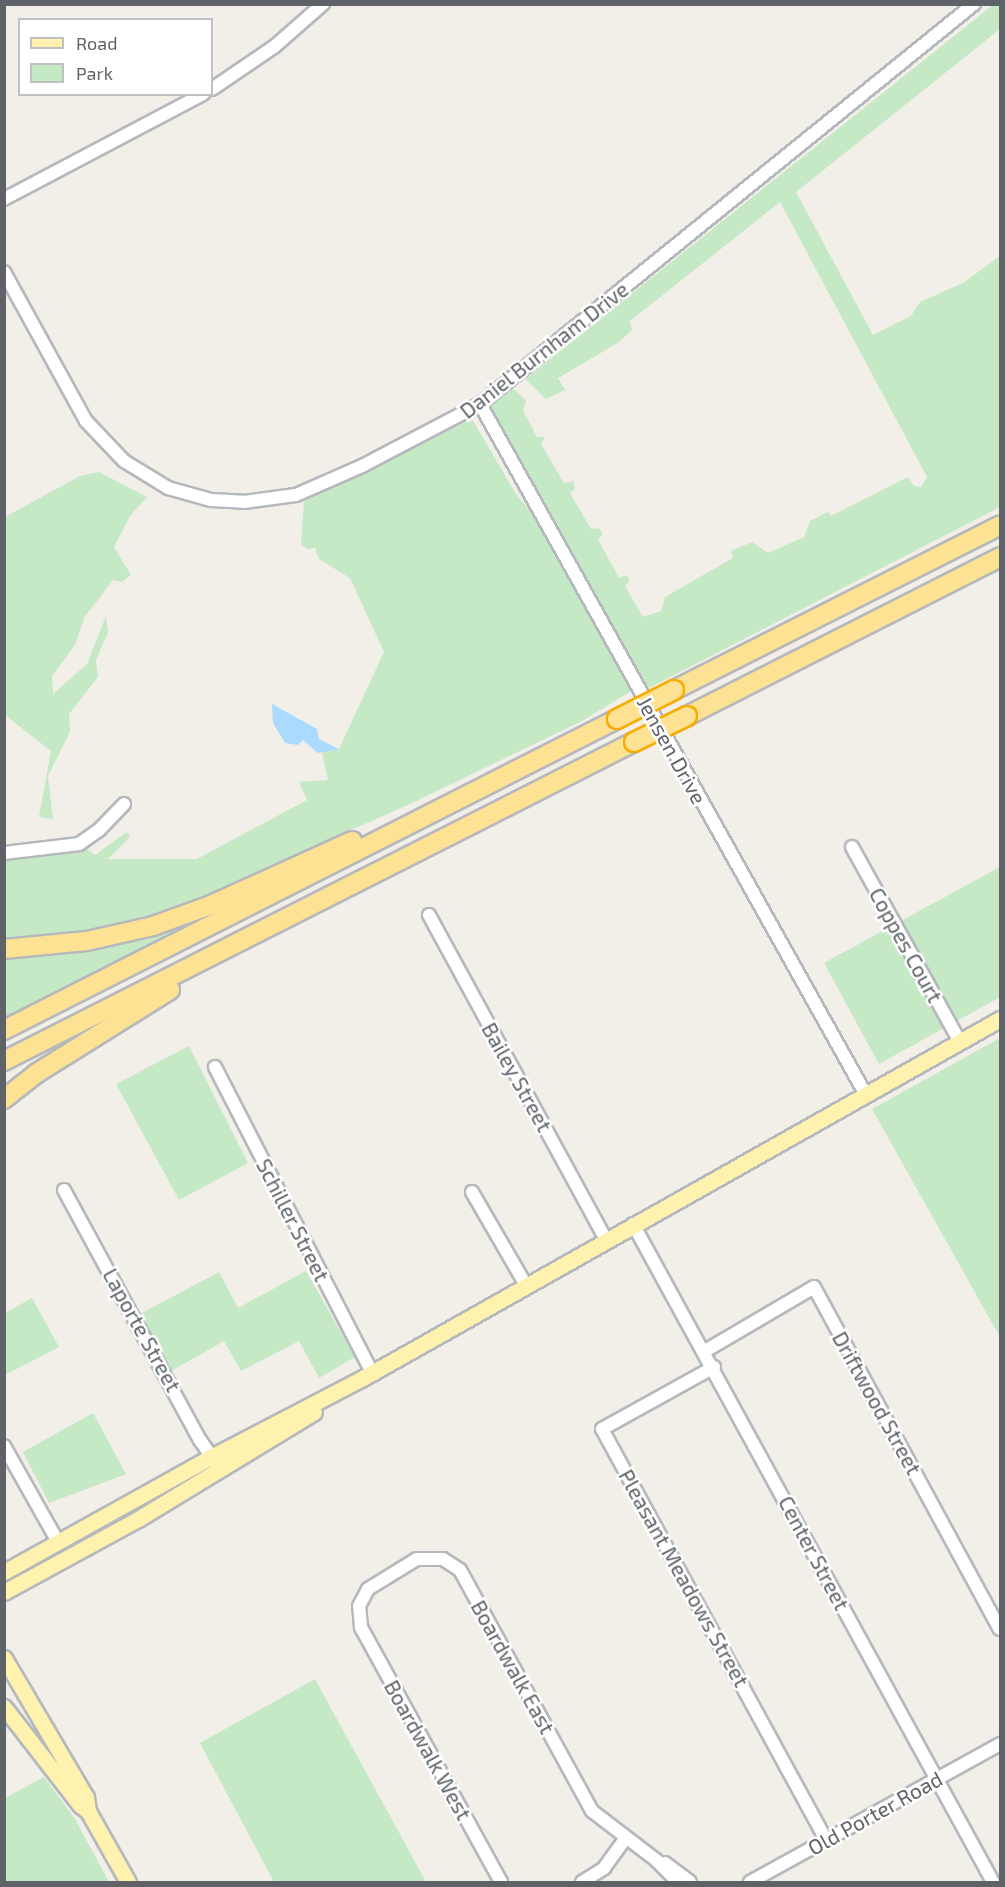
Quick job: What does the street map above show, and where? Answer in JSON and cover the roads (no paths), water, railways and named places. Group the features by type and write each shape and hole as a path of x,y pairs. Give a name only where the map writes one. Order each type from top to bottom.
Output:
{"highway":[{"path":"4,1030 1000,525"},
{"path":"4,1061 1000,557"},
{"path":"4,949 94,940 196,911 399,819 513,762 597,730"},
{"path":"4,1099 37,1073 137,1009 338,891"}],"main road":[{"path":"4,1592 216,1463 366,1376 633,1224 1000,1020"},
{"path":"5,1572 58,1542 216,1463"},
{"path":"4,1605 21,1582"},
{"path":"4,1644 7,1663 86,1797 88,1811 128,1882"},
{"path":"4,1707 80,1805 88,1811"}],"street":[{"path":"213,88 275,46 323,4"},
{"name":"Daniel Burnham Drive","path":"4,272 73,399 104,442 145,476 168,488 211,500 244,502 296,495 364,465 480,404 974,4"},
{"path":"4,199 199,96"},
{"path":"4,295 24,308"},
{"name":"Jensen Drive","path":"480,404 866,1095"},
{"path":"4,853 79,844 99,830 124,804"},
{"name":"Coppes Court","path":"852,847 960,1042"},
{"name":"Bailey Street","path":"429,915 606,1240"},
{"name":"Schiller Street","path":"215,1067 366,1376"},
{"name":"Laporte Street","path":"64,1190 216,1463"},
{"path":"472,1192 526,1285"},
{"name":"Center Street","path":"633,1224 714,1367 993,1882"},
{"name":"Driftwood Street","path":"705,1351 814,1287 1000,1629"},
{"name":"Pleasant Meadows Street","path":"714,1367 602,1429 826,1840"},
{"path":"4,1446 58,1542"},
{"name":"Boardwalk East","path":"359,1617 362,1598 373,1584 417,1559 433,1557 452,1562 460,1570 591,1810 656,1860 678,1882"},
{"name":"Boardwalk West","path":"359,1617 365,1635 501,1882"},
{"name":"Old Porter Road","path":"750,1882 1000,1744"},
{"path":"582,1882 604,1868 626,1838"},
{"name":"Boardwalk East","path":"656,1860 680,1872 690,1882"}],"water":[{"path":"272,704 317,729 319,739 339,749 318,753 303,740 298,745 285,743 273,723"}]}
